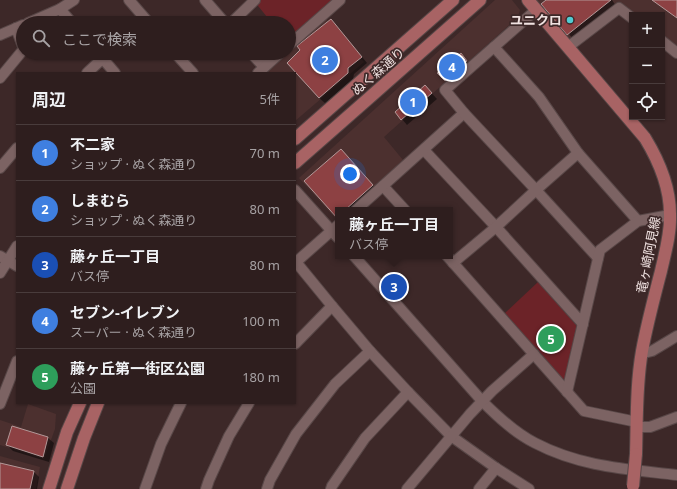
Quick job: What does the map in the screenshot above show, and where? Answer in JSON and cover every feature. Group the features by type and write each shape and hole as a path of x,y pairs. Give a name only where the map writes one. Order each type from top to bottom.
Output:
{"main road":[{"name":"ぬく森通り","path":"296,138 453,0"},
{"name":"ぬく森通り","path":"296,161 480,0"},
{"name":"竜ヶ崎阿見線","path":"528,0 645,138 653,151 673,196 667,243 642,351 638,381 636,454 633,487"},
{"path":"49,489 68,432 80,404"},
{"path":"67,489 84,438 98,404"}],"street":[{"path":"44,16 60,9 74,0"},
{"path":"129,0 143,16"},
{"path":"205,0 218,16"},
{"path":"238,16 255,0"},
{"path":"296,39 340,0"},
{"path":"568,47 619,8 629,16"},
{"path":"60,9 66,16"},
{"path":"536,10 445,90 464,113 598,258"},
{"path":"0,35 16,28"},
{"path":"665,43 677,53"},
{"path":"494,47 539,97 578,153 638,221"},
{"path":"0,78 16,59"},
{"path":"88,72 97,60"},
{"path":"104,60 114,72"},
{"path":"181,60 192,72"},
{"path":"255,60 261,70 272,60"},
{"path":"359,207 464,113"},
{"path":"0,168 16,149"},
{"path":"424,150 496,227 583,324"},
{"path":"453,257 496,227 578,153"},
{"path":"383,186 402,207"},
{"path":"296,191 335,231"},
{"path":"567,392 600,250 638,221 670,215"},
{"path":"335,233 296,262 370,351 451,436 529,489"},
{"path":"0,273 4,258 16,247"},
{"path":"4,258 16,265"},
{"path":"357,259 482,401 516,431 534,443 553,452 578,460 605,467 677,474"},
{"path":"450,259 584,411 650,427 677,417"},
{"path":"296,343 332,306"},
{"path":"642,351 652,351 676,339"},
{"path":"267,489 270,480 296,434 335,384 370,351"},
{"path":"407,489 482,401 534,354"},
{"path":"0,404 16,364"},
{"path":"330,489 365,438 408,392"},
{"path":"145,489 161,444 181,404"},
{"path":"206,489 229,436 248,404"},
{"path":"479,489 496,468"}],"shaded area":[{"path":"341,0 296,38 296,16 266,16 254,1"},
{"path":"495,0 512,0 520,10 518,17 384,137 403,160 353,207 335,207 335,218 299,178"},
{"path":"536,0 677,0 677,52 665,42 665,12 629,12 629,14 616,3 569,40"},
{"path":"326,19 364,62 296,120 296,72 267,72 280,60 296,60 296,46"},
{"path":"538,282 577,326 565,379 563,380 505,313"},
{"path":"28,404 56,414 55,429 44,459 0,445 0,420 21,427"},
{"path":"0,456 40,467 36,489 0,489"}],"building":[{"name":"ユニクロ","path":"546,0 611,0 567,35 541,4"},
{"path":"652,0 677,0 677,18"},
{"path":"331,19 362,57 348,68 348,73 319,98 287,63 290,60 296,60 296,54 300,50 297,46"},
{"path":"461,53 467,61 445,81 437,73"},
{"path":"425,85 432,93 401,120 395,112"},
{"path":"341,149 373,185 348,207 335,207 335,216 304,181"},
{"path":"12,426 48,437 43,457 6,445"},
{"path":"0,463 34,471 30,489 0,489"}],"place":[{"name":"ユニクロ","path":"570,20"},
{"name":"しまむら","path":"325,60"},
{"name":"セブン-イレブン","path":"452,67"},
{"name":"不二家","path":"413,102"},
{"name":"藤ヶ丘一丁目","path":"394,287"},
{"name":"藤ヶ丘第一街区公園","path":"551,339"}]}
